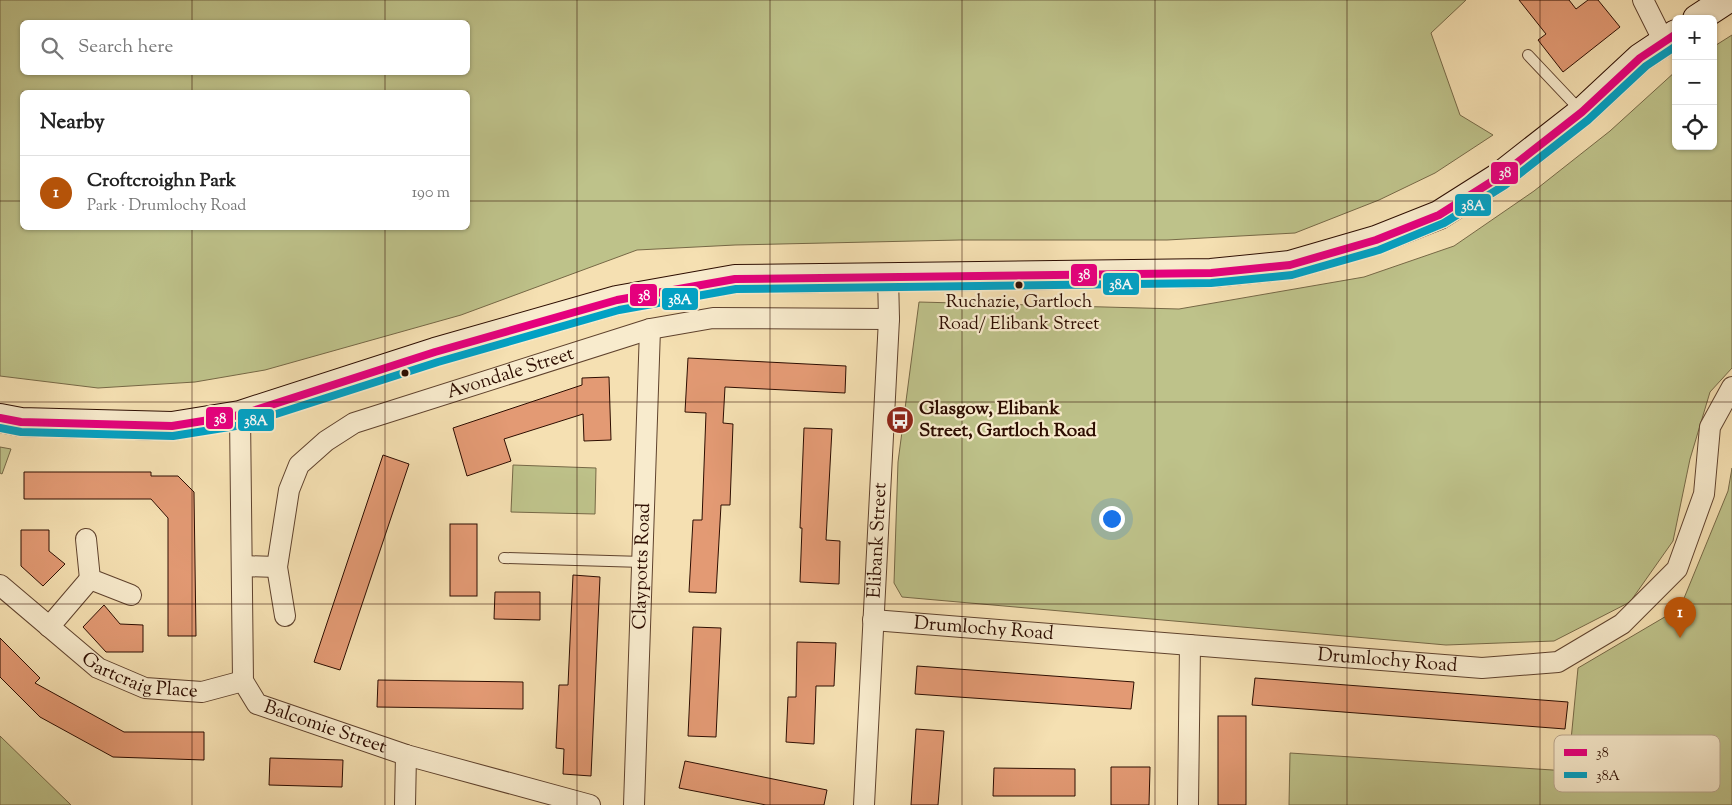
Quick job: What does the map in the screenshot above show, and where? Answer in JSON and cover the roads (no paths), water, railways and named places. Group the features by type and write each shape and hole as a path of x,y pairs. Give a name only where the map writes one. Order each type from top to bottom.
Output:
{"main road":[{"path":"1703,15 1726,0"},
{"path":"0,418 21,422 172,426 240,415 435,352 617,300 735,279 1210,273 1290,265 1376,240 1439,216 1499,177 1582,112 1640,58 1670,38"}],"street":[{"path":"1643,0 1670,38"},
{"name":"Elibank Street","path":"864,805 889,319 888,276"},
{"name":"Avondale Street","path":"285,616 277,567 289,490 298,465 354,423 650,328 713,318 889,319"},
{"name":"Claypotts Road","path":"634,805 650,328"},
{"name":"Drumlochy Road","path":"873,620 1482,668 1558,662 1622,624 1677,569 1704,494 1710,428 1732,388"},
{"name":"Balcomie Street","path":"240,415 243,681 256,704 406,755 590,805"},
{"path":"49,627 90,579 86,538"},
{"path":"242,566 277,567"},
{"path":"90,579 131,595"},
{"name":"Gartcraig Place","path":"0,585 98,668 145,688 202,692 243,681"},
{"path":"1188,805 1190,645"},
{"path":"405,805 406,755"}],"lane":[{"path":"1528,55 1582,112"},
{"path":"504,558 642,562"}],"place":[{"name":"Ruchazie, Gartloch Road/ Elibank Street","path":"1019,285"},
{"name":"Glasgow, Elibank Street, Gartloch Road","path":"900,420"},
{"name":"Croftcroighn Park","path":"1680,638"}]}
